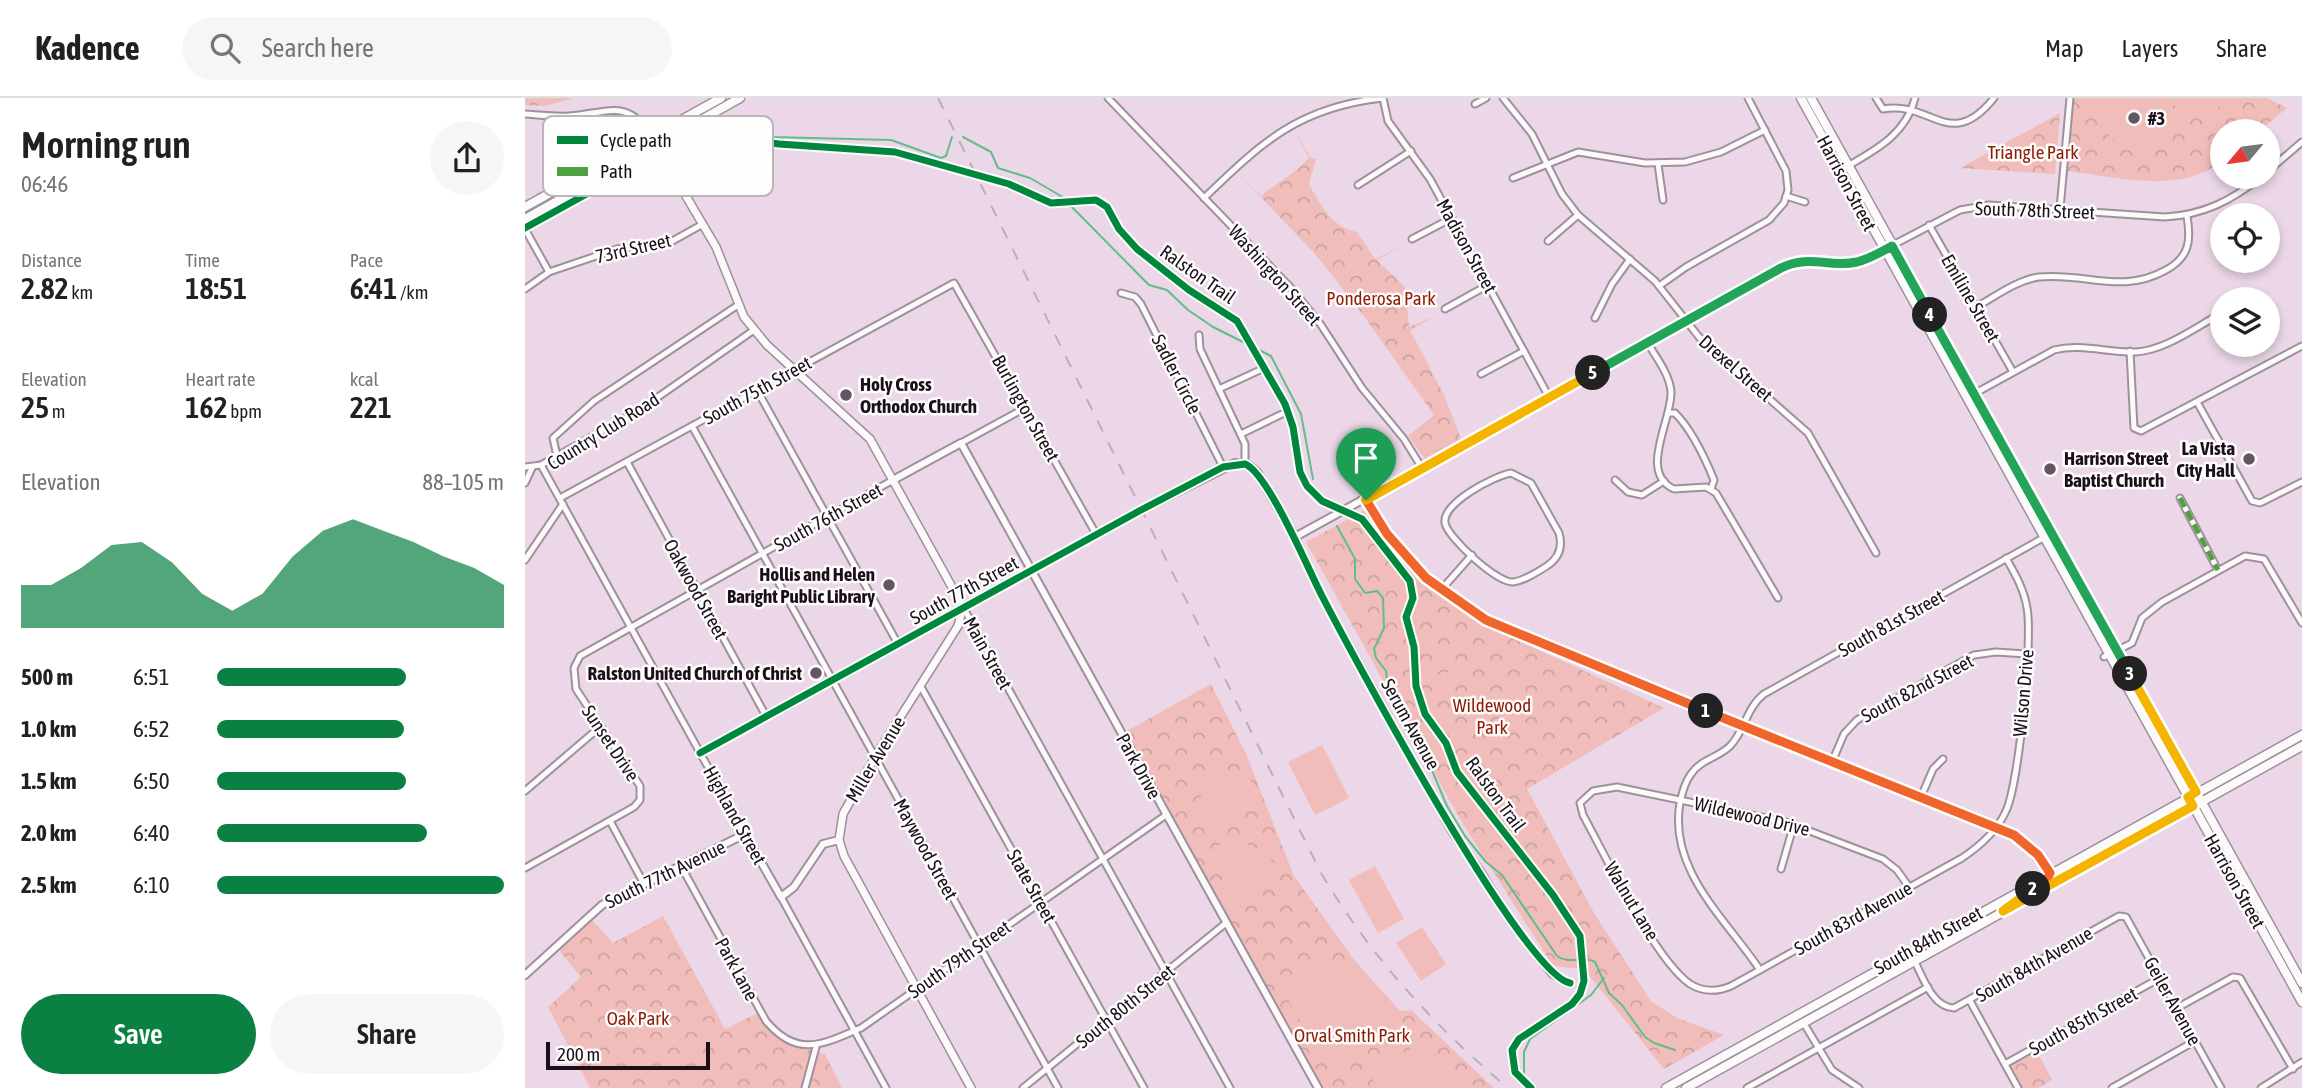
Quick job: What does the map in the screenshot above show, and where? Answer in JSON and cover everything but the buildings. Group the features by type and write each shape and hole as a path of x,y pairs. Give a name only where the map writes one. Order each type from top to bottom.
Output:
{"main road":[{"path":"688,116 721,98"},
{"path":"708,116 740,98"},
{"name":"Harrison Street","path":"1801,98 1844,168 2048,536 2110,654 2192,794 2302,1002"},
{"name":"Harrison Street","path":"1811,98 1844,168"},
{"path":"525,207 545,196"},
{"path":"525,219 566,196"},
{"name":"Main Street","path":"686,196 721,256 738,305 754,330 865,433 894,480 963,607"},
{"name":"Miller Avenue","path":"839,840 843,814 875,757 958,626 963,607"},
{"name":"South 84th Street","path":"1665,1088 2302,735"},
{"name":"South 84th Street","path":"1686,1088 2302,747"},
{"name":"Harrison Street","path":"2197,804 2298,969 2302,983"},
{"path":"839,840 844,856 971,1088"},
{"path":"2003,911 2011,902 2046,882 2050,873"}],"street":[{"name":"Washington Street","path":"1108,98 1311,312 1422,468"},
{"path":"1204,198 1263,142 1289,125 1334,106 1383,98"},
{"name":"Madison Street","path":"1383,98 1388,121 1411,151 1452,218 1549,397"},
{"path":"1475,104 1486,98"},
{"name":"Drexel Street","path":"1503,98 1532,134 1562,194 1578,215 1659,286 1684,322 1808,433 1876,553"},
{"path":"1659,286 1686,267 1769,220 1786,196 1786,171 1748,98"},
{"path":"1876,98 1882,109 1903,106 1943,124 1968,122 1982,113 1994,98"},
{"path":"1844,168 1883,146 1902,127 1915,98"},
{"path":"2060,209 2070,98"},
{"path":"525,114 568,116 619,105 639,116"},
{"path":"1513,178 1546,163 1585,152 1658,164 1710,156 1765,130"},
{"path":"2280,161 2302,142"},
{"path":"1358,185 1411,151"},
{"path":"1658,164 1663,200"},
{"name":"South 78th Street","path":"1295,537 1787,266 1808,260 1830,264 1855,263 1960,210 1989,205 2165,217 2187,216 2218,205 2243,189"},
{"path":"1786,196 1805,202"},
{"path":"1548,241 1578,215"},
{"path":"1976,307 2035,278 2126,284 2155,276 2184,258 2189,246 2187,216"},
{"path":"1412,239 1452,218"},
{"name":"73rd Street","path":"525,289 549,272 617,249 667,244 703,224"},
{"name":"Emiline Street","path":"1929,225 2013,372"},
{"path":"525,229 549,272"},
{"path":"1595,318 1612,284 1630,259"},
{"name":"South 75th Street","path":"562,501 794,369 954,284"},
{"name":"Burlington Street","path":"954,284 1096,534"},
{"path":"1445,309 1489,285"},
{"name":"Sadler Circle","path":"1121,293 1135,297 1141,304 1223,467"},
{"path":"557,456 553,438 583,409 738,305"},
{"path":"1970,396 2067,347 2127,351 2166,344 2210,320"},
{"name":"Country Club Road","path":"562,501 541,465 638,411 754,330"},
{"path":"1199,335 1200,349 1247,450 1245,464"},
{"path":"1647,342 1669,383 1668,413 1657,467 1664,481 1678,490 1701,486 1711,489 1723,500 1778,598"},
{"path":"2127,351 2136,431 2302,346"},
{"path":"1481,374 1524,351"},
{"path":"1219,389 1260,370"},
{"path":"757,390 898,644"},
{"path":"2197,402 2252,501 2260,503 2302,482"},
{"name":"South 76th Street","path":"631,625 1025,408"},
{"path":"1668,413 1675,413 1681,419 1695,443 1714,480 1711,489"},
{"path":"1241,434 1282,415"},
{"name":"Maywood Street","path":"692,426 1058,1088"},
{"name":"Park Drive","path":"961,443 1316,1087"},
{"name":"Oakwood Street","path":"627,462 766,716"},
{"name":"South 77th Street","path":"700,753 1096,534 1223,467 1245,464"},
{"name":"Serum Avenue","path":"1245,464 1257,472 1295,537 1323,598 1452,832 1482,873 1511,922 1552,974 1570,983"},
{"path":"525,483 528,467 541,465"},
{"path":"1514,473 1525,478 1559,533 1560,548 1555,559 1520,580 1508,582 1498,578 1472,555 1453,537 1445,523 1446,514 1452,504 1503,475 1514,473"},
{"path":"1615,480 1627,492 1641,495 1664,481"},
{"path":"2180,498 2218,570"},
{"path":"1366,500 1401,551 1441,590 1486,620 1996,827 2022,839 2050,873"},
{"path":"525,560 562,501"},
{"name":"Highland Street","path":"562,501 886,1088"},
{"name":"South 81st Street","path":"1681,799 1693,771 1726,750 1750,708 1764,694 2048,536"},
{"path":"1441,590 1472,555"},
{"path":"2110,654 2135,639 2147,612 2245,556 2264,559 2302,623"},
{"name":"Wilson Drive","path":"1996,827 2015,786 2028,608 2006,558"},
{"name":"Main Street","path":"963,607 1230,1088"},
{"name":"Sunset Drive","path":"525,869 637,804 641,789 576,689 574,668 584,652 631,625"},
{"name":"South 82nd Street","path":"1832,762 1844,734 1857,720 1966,658 1996,652 2026,654"},
{"name":"State Street","path":"920,685 1143,1088"},
{"path":"526,790 600,727"},
{"path":"1921,797 1933,769 1943,759"},
{"path":"525,781 526,790"},
{"name":"Wildewood Drive","path":"1581,800 1593,791 1617,787 1794,824 1883,859 1897,870 1909,887"},
{"path":"1681,799 1677,832 1683,856 1711,904 1760,971"},
{"name":"Walnut Lane","path":"1581,800 1583,815 1647,929 1682,977 1702,989"},
{"name":"South 79th Street","path":"816,1047 854,1030 917,989 1166,815"},
{"path":"610,821 644,884"},
{"path":"1781,869 1794,824"},
{"name":"South 83rd Avenue","path":"1702,989 1725,989 1760,971 1969,853 1996,827"},
{"name":"South 77th Avenue","path":"525,975 596,909 745,834"},
{"path":"781,897 794,887 823,844 839,840"},
{"name":"Park Lane","path":"681,866 766,1021 776,1031 807,1048 816,1047"},
{"name":"Geiler Avenue","path":"2123,916 2128,920 2221,1088"},
{"name":"South 84th Avenue","path":"1928,986 1944,1006 1958,1007 2123,916"},
{"name":"South 80th Street","path":"1023,1088 1226,923"},
{"path":"1747,1088 1928,986 1914,960"},
{"path":"2284,970 2298,969"},
{"path":"2177,1007 2237,977 2246,984 2293,1069"},
{"name":"South 85th Street","path":"2005,1064 2160,978"},
{"path":"1970,1001 2018,1088"},
{"path":"1798,1013 1838,1076 1859,1088"},
{"path":"2112,1088 2195,1041"},
{"path":"805,1088 816,1047"},
{"path":"2261,1088 2302,1062"}],"green space":[{"path":"525,98 574,98 545,106 525,105"},
{"path":"2074,98 2267,98 2287,108 2274,119 2210,119 2210,168 2187,178 2148,181 2068,171"},
{"name":"#3","path":"2111,98 2156,98 2173,129 2145,147 2124,148 2109,135 2096,106"},
{"path":"2170,98 2226,98 2217,109 2184,123"},
{"name":"Triangle Park","path":"2060,113 2055,174 1960,168"},
{"name":"Ponderosa Park","path":"1294,129 1310,157 1316,159 1309,184 1328,214 1341,226 1357,232 1375,259 1402,246 1377,260 1405,287 1409,327 1436,316 1410,330 1444,395 1461,439 1425,459 1408,436 1434,415 1358,308 1316,255 1238,173 1261,196 1297,169 1309,158"},
{"name":"Wildewood Park","path":"1367,509 1417,577 1472,619 1664,708 1527,789 1594,913 1651,1001 1677,1018 1724,1035 1664,1069 1584,969 1553,966 1463,824 1306,542"},
{"path":"1449,672 1453,692 1442,694 1437,675"},
{"name":"Orval Smith Park","path":"1211,684 1246,754 1294,876 1355,961 1399,1011 1411,1010 1494,1088 1321,1088 1123,733"},
{"path":"1322,745 1349,798 1315,815 1288,762"},
{"path":"1202,772 1249,773 1254,792 1238,817 1208,828 1197,779"},
{"path":"1231,842 1247,844 1261,851 1281,874 1235,899 1228,896 1212,846"},
{"path":"1375,866 1404,919 1378,933 1349,880"},
{"name":"Oak Park","path":"663,916 725,1029 758,1013 778,1036 805,1049 825,1054 842,1088 590,1088 548,1007 581,977 558,949 590,918 613,943"},
{"path":"1422,927 1446,964 1421,981 1396,943"},
{"path":"1345,959 1355,961 1400,1011 1348,1057 1337,1064 1325,1063 1284,993 1302,976"},
{"path":"1421,1042 1445,1059 1467,1085 1463,1088 1380,1088 1368,1074"},
{"path":"2037,1051 2052,1080 2038,1088 2023,1088 2010,1065"}],"waterway":[{"path":"773,137 891,140 941,158 946,156 952,137"},
{"path":"963,137 991,152 998,168 1030,178 1061,196 1149,285 1167,290 1188,310 1213,327 1271,356 1301,414 1313,479"},
{"path":"1337,526 1355,559 1355,579 1365,593 1377,591 1383,598 1384,628 1374,649 1376,658 1386,671 1390,700 1417,749 1428,761 1447,806 1465,836 1486,862 1502,875 1557,956 1566,960 1586,959 1595,962 1609,993 1622,1005 1645,1037 1675,1050"},
{"path":"1524,1076 1524,1052 1530,1039 1591,995 1604,978"}],"railway":[{"path":"938,98 1321,873 1361,933 1405,988 1454,1040 1508,1088"}],"marked path":[{"path":"2180,498 2218,570"}],"cycle path":[{"name":"Ralston Trail","path":"773,143 895,152 1009,184 1051,203 1096,200 1107,207 1119,229 1137,249 1189,290 1237,321 1285,404 1293,427 1300,472 1307,486 1322,501 1362,519 1410,581 1413,598 1406,617 1414,647 1416,686 1425,714 1446,743 1457,772 1553,895 1580,936 1584,981 1580,994 1572,1004 1519,1039 1512,1050 1515,1072 1531,1088"},
{"name":"Ralston Trail","path":"525,228 583,196"},
{"path":"700,753 1141,510 1223,467 1245,464 1254,471 1276,503 1322,596 1401,742 1479,872 1516,927 1547,966 1570,983"}],"place":[{"name":"#3","path":"2134,118"},
{"name":"Holy Cross Orthodox Church","path":"846,395"},
{"name":"La Vista City Hall","path":"2249,459"},
{"name":"Harrison Street Baptist Church","path":"2050,469"},
{"name":"Hollis and Helen Baright Public Library","path":"889,585"},
{"name":"Ralston United Church of Christ","path":"816,673"}],"route":[{"path":"1892,246 2196,792 2188,797 2193,806 2003,911 2011,902 2046,882 2050,875 2038,855 2022,839 1636,681 1585,663 1486,620 1426,578 1387,534 1366,500 1787,266 1808,260 1830,264 1855,263 1892,246"}]}
